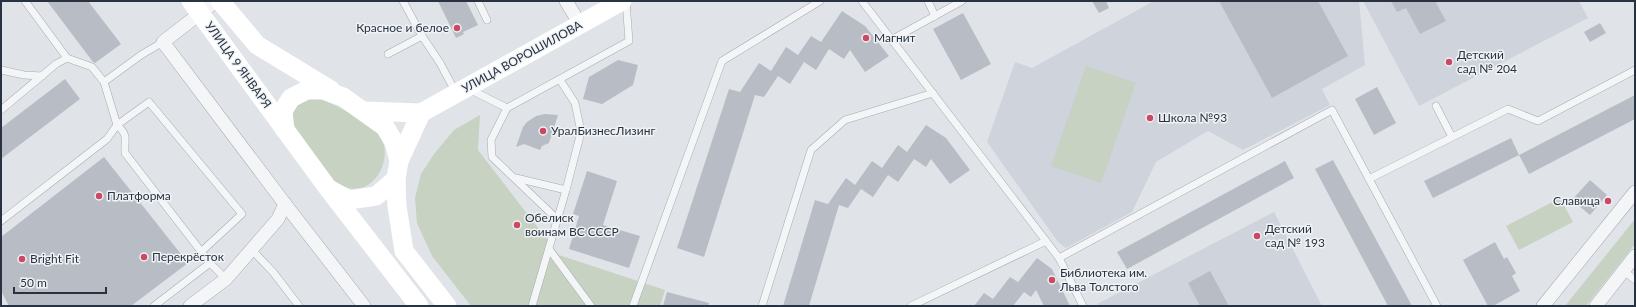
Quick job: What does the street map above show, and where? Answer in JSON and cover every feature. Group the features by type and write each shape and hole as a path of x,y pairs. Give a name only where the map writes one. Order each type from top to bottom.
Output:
{"main road":[{"name":"УЛИЦА 9 ЯНВАРЯ","path":"220,1 257,44 342,97"},
{"name":"УЛИЦА ВОРОШИЛОВА","path":"421,113 622,1"},
{"name":"УЛИЦА 9 ЯНВАРЯ","path":"195,7 285,130"},
{"path":"419,306 285,130 283,111 291,98 307,90 323,90 342,97 385,127 394,142 398,170 397,206 404,251 447,306"},
{"path":"327,187 349,200 376,196 398,170 421,113 364,111"}],"street":[{"path":"216,1 195,7 163,42 284,204 364,306"},
{"path":"566,1 580,24"},
{"path":"1543,306 1635,192"},
{"path":"190,306 226,279 278,219 284,204"},
{"path":"1596,306 1635,256"}],"lane":[{"path":"25,1 67,58 92,67 104,82 117,125 126,136 125,153 210,263 226,279"},
{"path":"403,1 422,36 440,63 462,91 487,99 507,108"},
{"path":"478,1 487,20"},
{"path":"557,219 492,157 491,140 507,108 629,41 626,1"},
{"path":"633,306 722,61 820,1"},
{"path":"862,1 1059,258 1082,306"},
{"path":"928,1 935,16"},
{"path":"891,40 962,1"},
{"path":"388,54 422,36"},
{"path":"104,82 140,55 163,42"},
{"path":"1,110 42,76 67,58"},
{"path":"1,70 24,75 42,76"},
{"path":"1369,179 1508,109 1538,121 1635,70"},
{"path":"532,306 566,190 581,132 575,103 560,80"},
{"path":"762,306 811,150 845,120 932,94"},
{"path":"1,221 106,139 117,125 149,102 242,214 202,251"},
{"path":"1436,106 1452,137"},
{"path":"1059,258 1332,110 1437,306"},
{"path":"514,177 566,190"},
{"path":"912,306 1046,241"},
{"path":"549,249 591,306"},
{"path":"252,250 273,272 299,306"},
{"path":"154,306 210,263"},
{"path":"1624,271 1635,280"}],"shaded area":[{"name":"Школа №93","path":"1154,1 1359,1 1365,65 1322,89 1330,105 1243,150 1208,131 1156,162 1132,212 1066,248 1058,242 987,142 1015,62 1032,68"},
{"name":"Детский сад № 204","path":"1363,1 1579,1 1588,18 1419,106"},
{"name":"Детский сад № 193","path":"1274,212 1322,306 1098,306 1097,304"}],"green space":[{"path":"1086,66 1136,83 1101,183 1051,166"},
{"path":"319,98 359,119 379,134 385,153 383,163 380,172 374,181 366,186 356,189 345,187 334,182 294,129 291,108 301,99"},
{"path":"480,115 478,150 559,255 665,290 660,306 471,306 432,256 417,223 415,198 421,174 434,154 454,130"},
{"path":"1560,198 1573,222 1519,250 1506,226"},
{"path":"1635,219 1635,244 1586,306 1565,306"}],"building":[{"path":"47,1 88,1 121,44 95,63 93,62"},
{"path":"438,1 466,1 478,25 463,32 464,34 456,38"},
{"path":"1092,1 1106,1 1109,8 1099,13"},
{"path":"1219,1 1318,1 1348,56 1272,98"},
{"path":"1391,1 1435,1 1446,21 1420,34 1406,8 1397,12"},
{"path":"842,11 865,26 889,56 865,72 850,50 844,59 829,49 816,70 804,62 790,84 778,76 764,97 755,95 704,257 677,248 729,89 740,92 759,63 771,71 786,47 798,55 811,36 821,42"},
{"path":"963,13 991,64 961,80 933,29"},
{"path":"1600,23 1606,33 1590,42 1584,32"},
{"path":"618,60 638,65 633,85 602,104 583,99 589,77"},
{"path":"65,79 80,99 1,159 1,128"},
{"path":"1377,87 1396,123 1374,135 1355,99"},
{"path":"1635,95 1635,119 1529,174 1519,155"},
{"path":"545,114 558,115 549,143 542,146 540,150 524,144 516,147 523,127 527,122 536,116"},
{"path":"926,125 946,138 970,170 950,184 931,159 926,167 914,159 898,182 888,175 873,197 861,189 848,208 839,205 809,306 783,306 815,200 828,204 846,178 855,185 872,161 882,168 898,145 907,152"},
{"path":"1511,138 1519,155 1433,198 1424,181"},
{"path":"104,157 188,263 131,306 9,306 1,291 1,237"},
{"path":"1333,160 1412,306 1388,306 1315,169"},
{"path":"1285,161 1294,178 1127,269 1117,252"},
{"path":"587,171 617,181 603,225 640,236 629,268 569,249 579,216 573,214"},
{"path":"1590,180 1607,195 1590,215 1572,200"},
{"path":"1495,242 1504,259 1507,257 1516,273 1512,276 1520,291 1493,306 1488,306 1463,260"},
{"path":"1037,258 1052,269 1070,306 1044,306 1036,290 1031,297 1024,292 1013,306 974,306 984,293 993,299 1010,277 1018,282"},
{"path":"1210,271 1229,306 1200,306 1188,283"},
{"path":"667,292 709,303 708,306 663,306"}],"place":[{"name":"Красное и белое","path":"457,28"},
{"name":"Магнит","path":"866,38"},
{"name":"Детский сад № 204","path":"1449,62"},
{"name":"Школа №93","path":"1150,118"},
{"name":"УралБизнесЛизинг","path":"543,131"},
{"name":"Платформа","path":"99,196"},
{"name":"Славица","path":"1608,201"},
{"name":"Обелиск воинам ВС СССР","path":"517,225"},
{"name":"Детский сад № 193","path":"1257,236"},
{"name":"Перекрёсток","path":"144,257"},
{"name":"Bright Fit","path":"22,259"},
{"name":"Библиотека им. Льва Толстого","path":"1052,280"}]}
